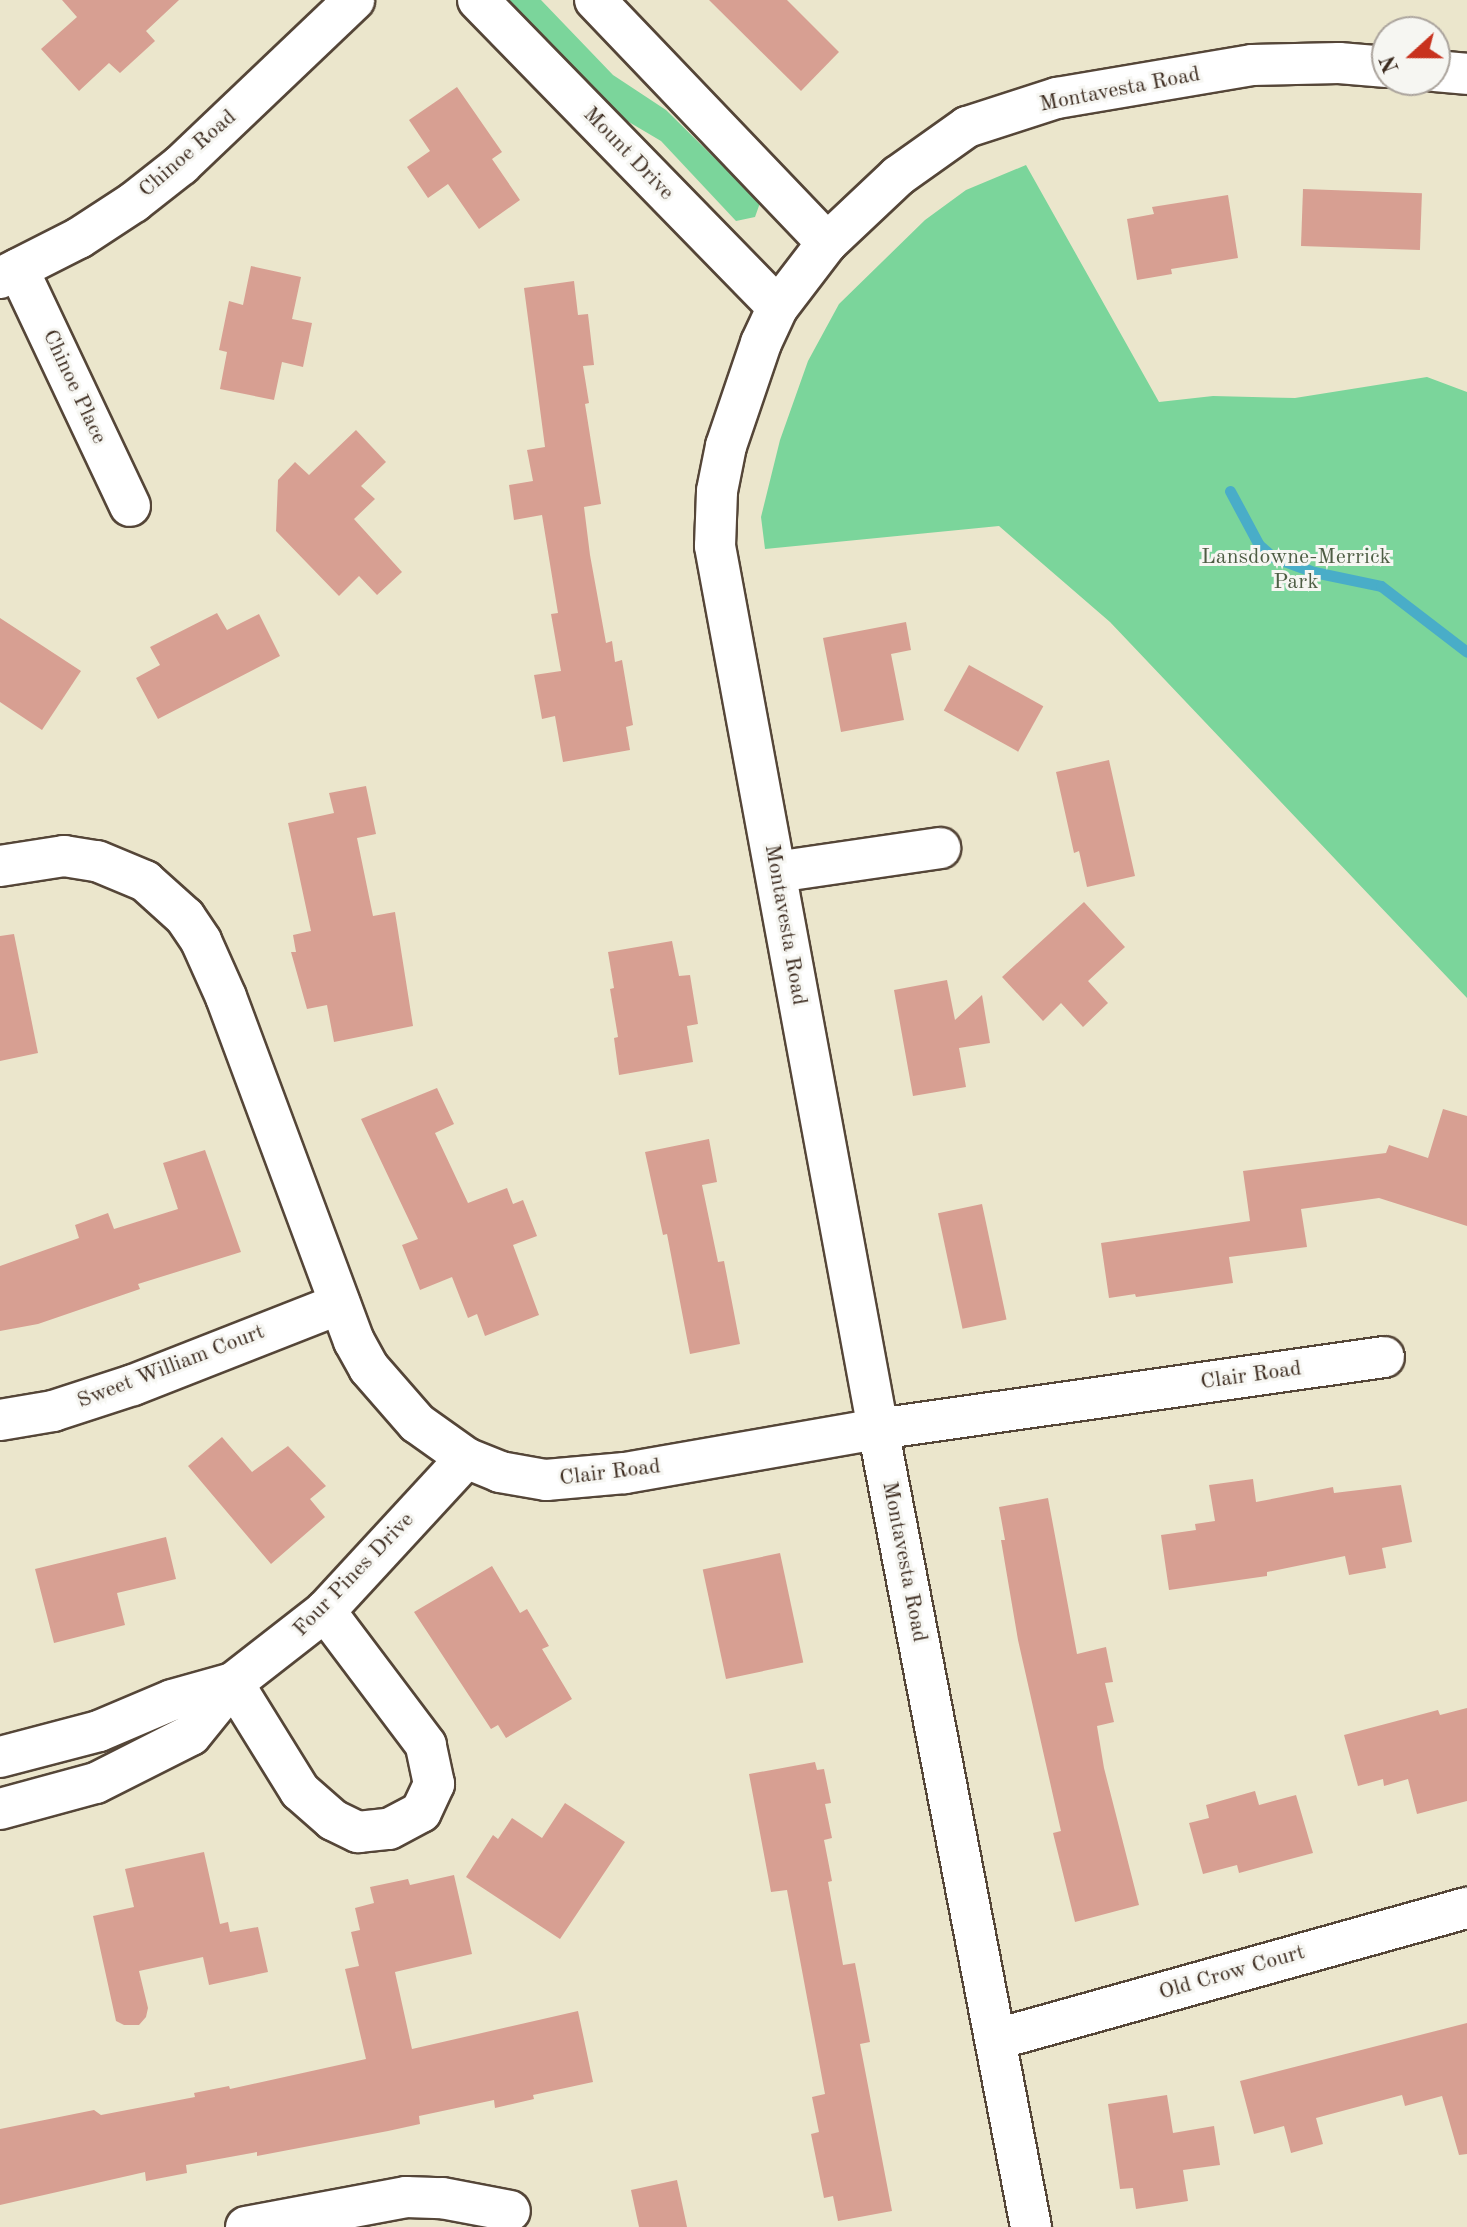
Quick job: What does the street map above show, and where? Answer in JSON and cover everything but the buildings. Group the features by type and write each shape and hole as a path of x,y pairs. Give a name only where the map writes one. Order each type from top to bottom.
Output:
{"street":[{"name":"Chinoe Road","path":"9,273 79,238 134,202 181,165 354,0"},
{"name":"Mount Drive","path":"478,0 778,307"},
{"path":"595,0 827,243"},
{"name":"Montavesta Road","path":"1031,2227 878,1429 715,546 713,518 726,446 761,343 778,307 827,243 898,176 967,127 1057,98 1252,65 1339,63 1371,66"},
{"name":"Chinoe Place","path":"9,273 130,506"},
{"path":"776,872 940,848"},
{"name":"Clair Road","path":"0,866 64,856 97,861 145,881 185,917 201,941 226,997 354,1341 389,1394 417,1423 466,1458 500,1472 546,1480 570,1480 878,1429 1384,1357"},
{"name":"Sweet William Court","path":"0,1420 53,1411 133,1385 340,1304"},
{"name":"Four Pines Drive","path":"0,1809 96,1783 145,1761 191,1735 233,1683 325,1611 466,1458"},
{"path":"233,1683 300,1791 333,1820 358,1832 389,1829 421,1812 434,1784 426,1745 325,1611"},
{"name":"Four Pines Drive","path":"0,1757 99,1731 172,1700 233,1683"},
{"name":"Old Crow Court","path":"997,2039 1467,1908"},
{"path":"246,2227 406,2197 442,2198 510,2211"}],"green space":[{"path":"501,0 541,0 613,75 666,110 760,203 755,217 736,221 661,141 595,102"},
{"name":"Lansdowne-Merrick Park","path":"1026,165 1159,402 1213,396 1295,398 1427,377 1467,392 1467,998 1110,622 999,526 765,549 761,517 780,440 808,361 839,304 925,220 966,190"}],"waterway":[{"path":"1230,491 1259,545 1273,557 1314,572 1381,586 1467,652"}]}
